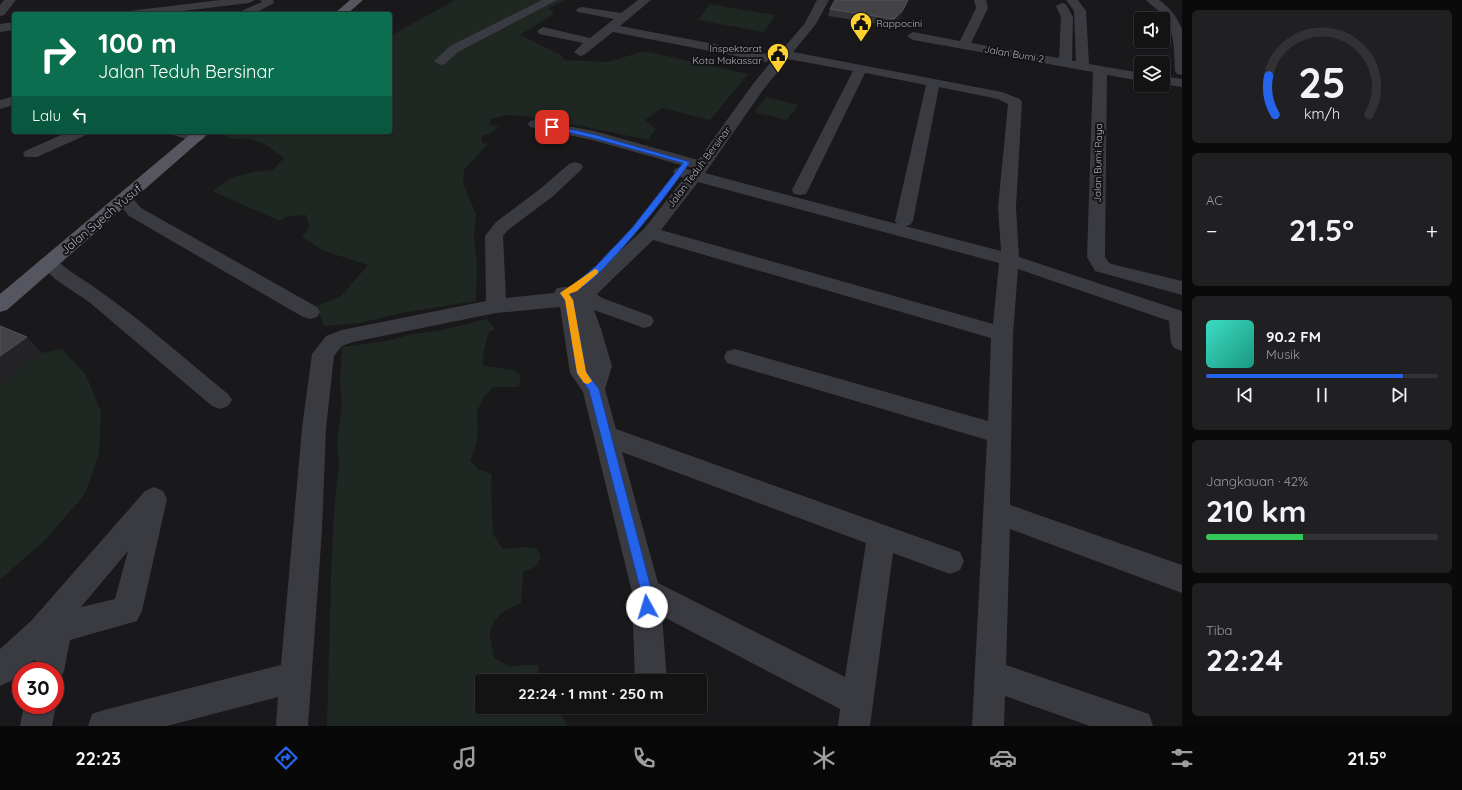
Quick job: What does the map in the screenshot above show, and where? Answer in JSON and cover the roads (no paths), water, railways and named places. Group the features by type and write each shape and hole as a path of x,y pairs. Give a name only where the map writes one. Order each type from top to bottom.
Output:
{"main road":[{"path":"342,12 357,0"},
{"name":"Jalan Syech Yusuf","path":"0,305 48,263 125,200 200,134"}],"street":[{"path":"0,13 10,0"},
{"path":"146,12 249,0"},
{"path":"440,61 454,49 551,0"},
{"path":"580,52 612,28 645,0"},
{"name":"Jalan Teduh Bersinar","path":"570,296 650,233 691,169 797,25 811,0"},
{"name":"Jalan Teduh Bersinar","path":"775,55 793,46 810,24 823,0"},
{"path":"963,46 982,8 980,0"},
{"path":"1057,0 1067,16 1065,64"},
{"path":"1072,0 1080,11 1083,67"},
{"path":"1152,0 1164,8 1174,21 1180,34 1182,71"},
{"path":"247,12 270,1"},
{"path":"1164,8 1182,10"},
{"path":"582,10 624,17"},
{"path":"0,28 12,26"},
{"path":"612,28 933,82 1002,96 1015,102 1007,207 1010,256 1002,334 997,512 988,726"},
{"path":"543,31 593,42"},
{"name":"Jalan Bumi 2","path":"913,36 1134,75"},
{"path":"800,190 860,69"},
{"name":"Jalan Bumi Raya","path":"1100,70 1096,257 1102,268 1182,288"},
{"path":"1170,81 1182,83"},
{"path":"904,221 933,82"},
{"path":"0,99 12,99"},
{"path":"0,105 12,100"},
{"name":"Jalan Teduh Bersinar","path":"535,124 594,136 691,169"},
{"path":"31,154 76,134"},
{"path":"496,306 494,236 502,226 546,193 575,167"},
{"path":"691,169 800,190 904,221 1010,256 1180,318 1182,343"},
{"path":"691,169 1010,256"},
{"name":"Jalan Teduh Bersinar","path":"570,296 599,268 691,169"},
{"path":"125,200 135,212 310,312"},
{"path":"650,233 1002,334"},
{"path":"48,263 62,275 96,296 220,400"},
{"path":"570,296 581,373 594,389 646,592 651,674"},
{"path":"292,726 308,530 314,428 323,354 334,341 349,335 496,306 570,296 595,303 644,321"},
{"path":"735,357 999,434"},
{"path":"607,436 950,561"},
{"path":"997,512 1182,579"},
{"path":"646,592 856,713 881,537"},
{"path":"0,670 50,630 48,662"},
{"path":"990,675 1137,726"},
{"path":"104,726 295,677"},
{"path":"36,726 38,714"}],"place":[{"name":"Rappocini","path":"861,42"},
{"name":"Inspektorat Kota Makassar","path":"778,74"}]}
